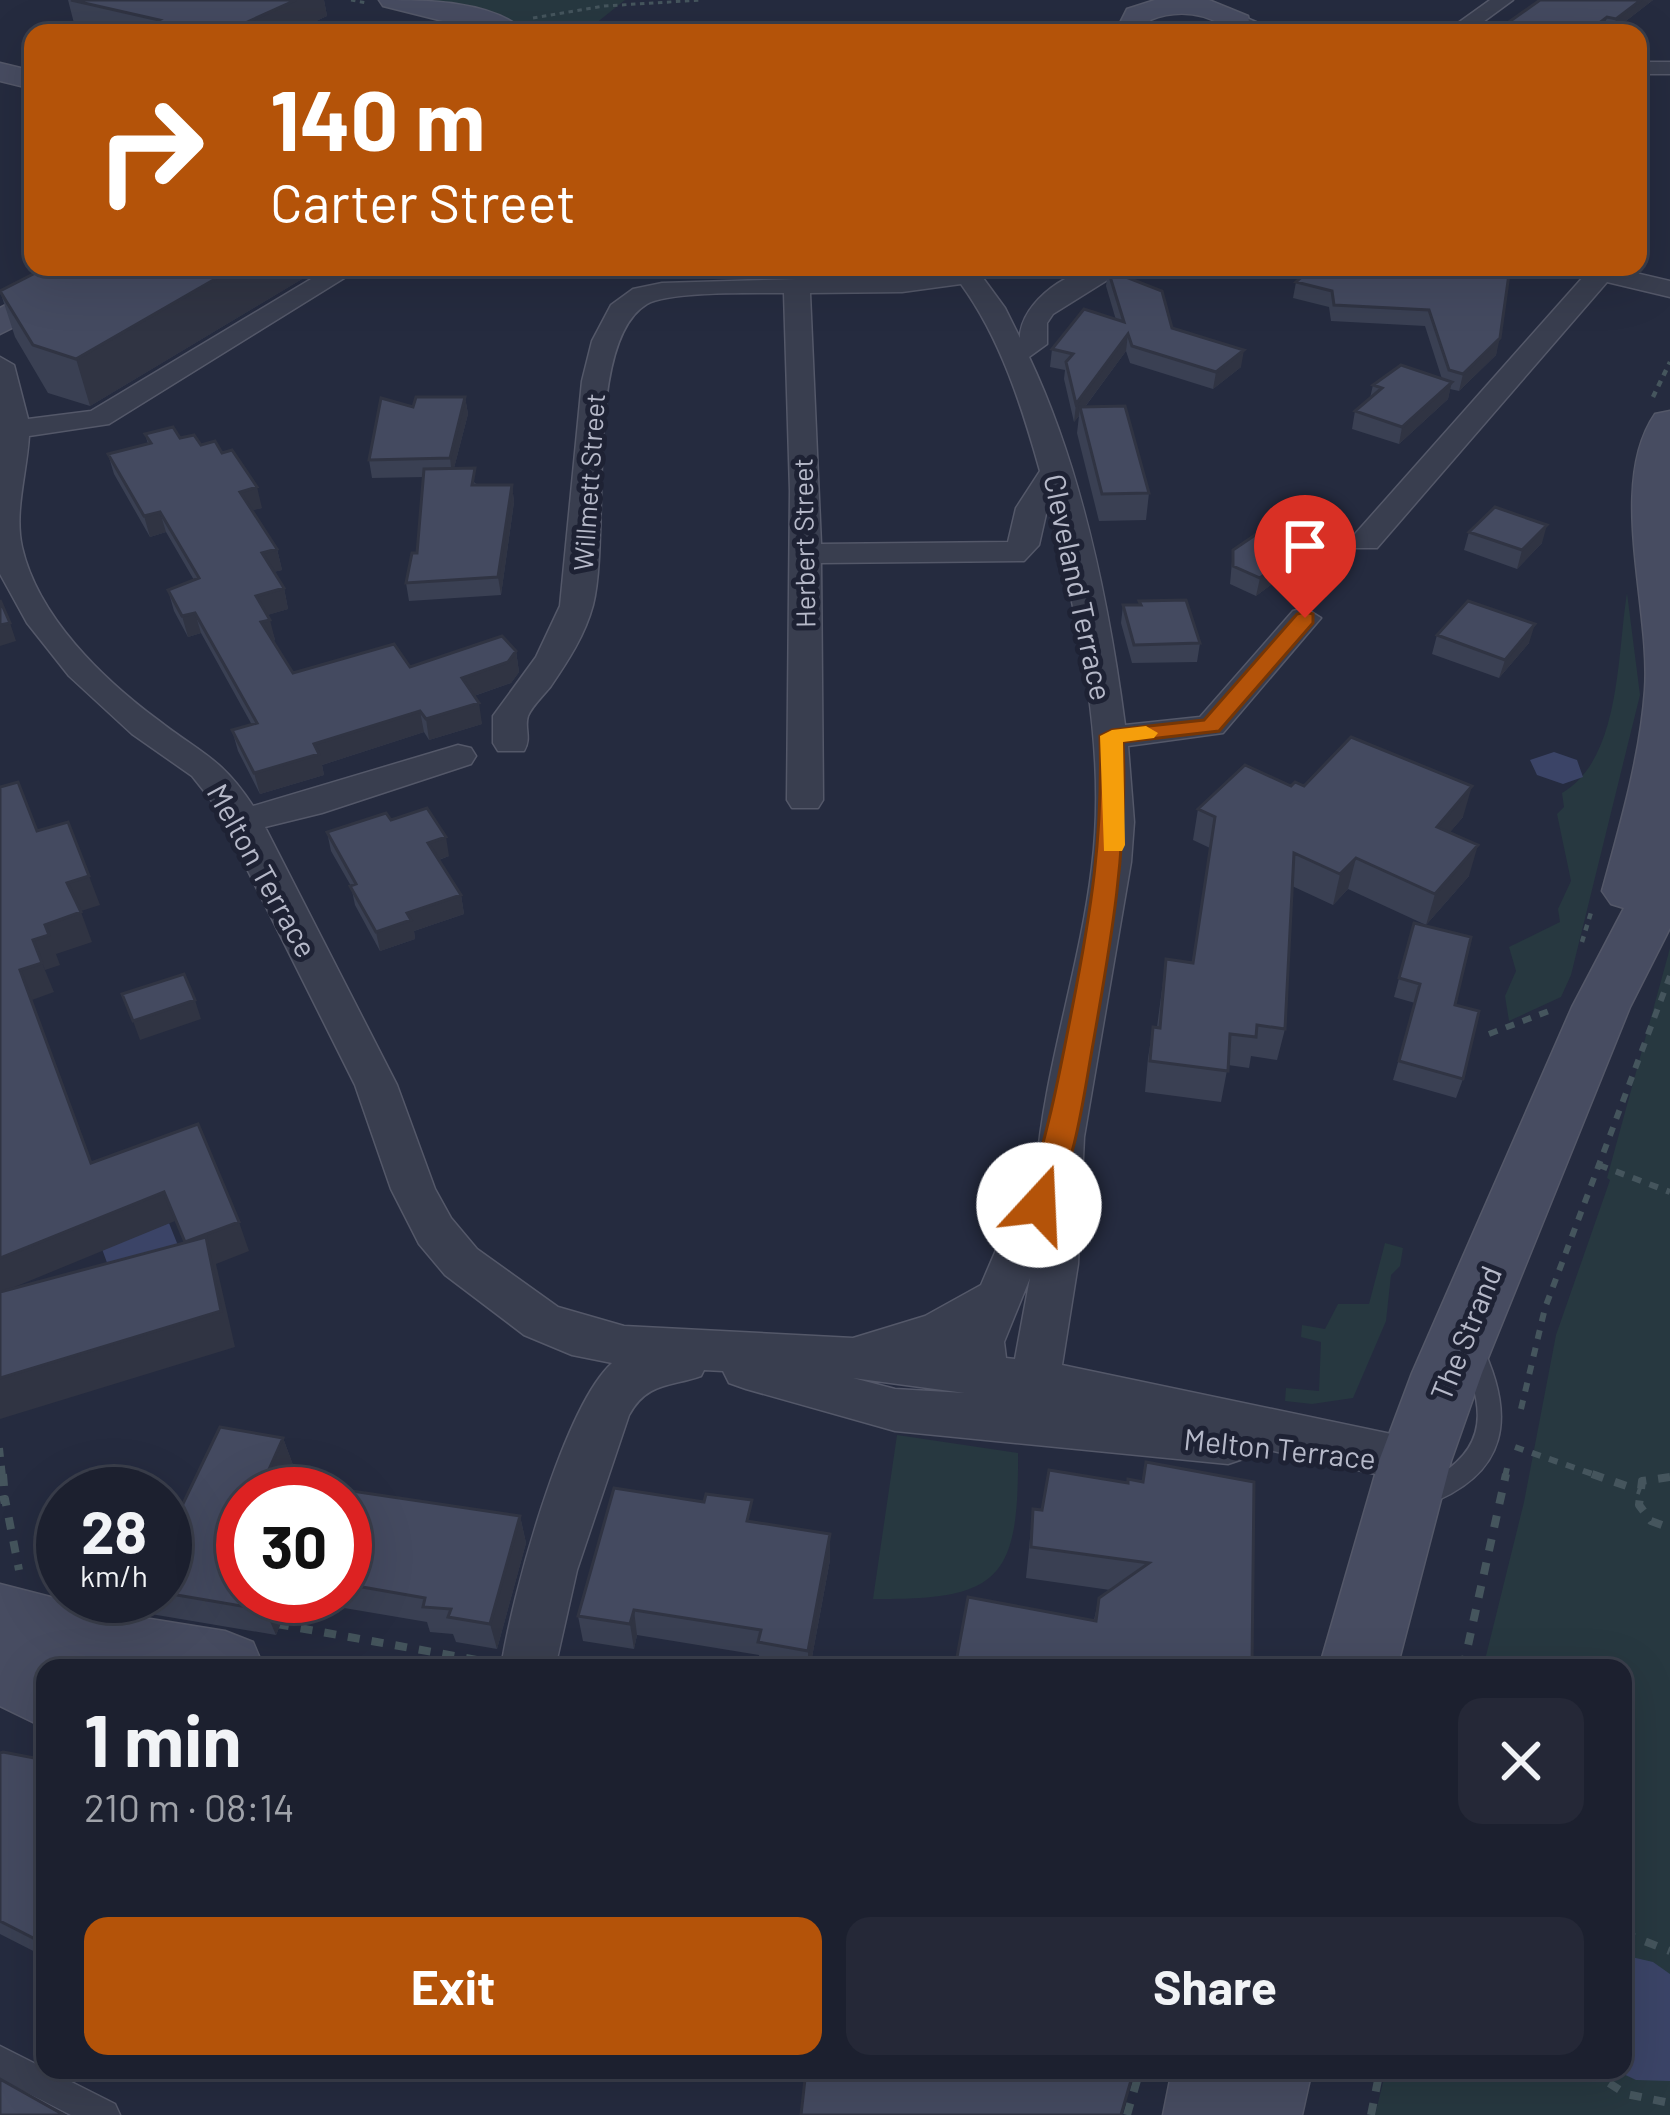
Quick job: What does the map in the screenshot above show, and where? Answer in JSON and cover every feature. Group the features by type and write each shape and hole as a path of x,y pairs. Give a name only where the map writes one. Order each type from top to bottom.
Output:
{"street":[{"path":"393,0 488,24"},
{"path":"1467,24 1503,0"},
{"path":"1143,20 1192,6 1229,17"},
{"path":"25,293 78,276"},
{"path":"7,423 52,427 99,418 335,276"},
{"path":"796,285 914,284 946,276"},
{"name":"Cleveland Terrace","path":"970,276 986,295 1015,353 1054,472 1112,736 1115,818 1110,878 1061,1141 1055,1267 1005,1401"},
{"path":"1015,353 1033,344 1034,323 1042,312 1072,287 1096,276"},
{"path":"1366,541 1584,276"},
{"path":"1615,276 1670,289"},
{"name":"Willmett Street","path":"511,743 510,716 537,683 560,643 580,588 597,366 619,309 646,294 796,285"},
{"name":"Herbert Street","path":"796,285 805,491 805,800"},
{"name":"Melton Terrace","path":"0,366 14,404 7,423 6,545 43,620 91,680 144,728 212,775 243,820 376,1085 413,1189 435,1231 461,1262 604,1375 610,1386 609,1402"},
{"name":"The Strand","path":"1360,1659 1409,1482 1464,1330 1547,1143 1581,987 1652,908 1664,819 1670,662 1658,458 1661,411"},
{"path":"802,553 1013,554 1023,545 1031,508 1054,472"},
{"path":"1112,736 1211,726 1305,618"},
{"path":"243,820 309,805 458,756"},
{"name":"Cleveland Terrace","path":"1005,1401 980,1342 1028,1237 1061,1141"},
{"path":"822,1355 923,1337 999,1297"},
{"name":"Melton Terrace","path":"542,1322 572,1335 624,1346 822,1355 1005,1401 1409,1482"},
{"name":"Melton Terrace","path":"609,1402 636,1373 678,1362 761,1372 865,1404 1005,1401"},
{"path":"518,1659 609,1402"},
{"path":"10,1599 113,1648 240,1644"},
{"path":"0,1661 36,1685"},
{"path":"1209,2115 1215,2079"},
{"path":"1256,2115 1265,2079"}],"lane":[{"path":"0,2062 104,2115"}],"path":[{"path":"525,24 577,9 702,0"},
{"path":"1661,411 1670,362"},
{"path":"1305,618 1366,541"},
{"path":"1489,1034 1581,987 1598,891"},
{"path":"1517,1422 1545,1308 1670,976"},
{"path":"1599,1165 1670,1192"},
{"path":"1465,1659 1512,1445 1641,1491"},
{"path":"0,1448 10,1599"},
{"path":"1670,1477 1642,1481 1639,1505 1651,1522 1670,1528"},
{"path":"240,1644 428,1659"},
{"path":"1632,1936 1670,1951"},
{"path":"1127,2115 1137,2079"},
{"path":"1371,2115 1378,2079"},
{"path":"1600,2079 1644,2102 1670,2103"}],"shaded area":[{"path":"415,0 625,0 595,24 509,21"},
{"path":"1627,593 1640,695 1571,975 1561,997 1509,1021 1505,996 1516,971 1509,947 1560,922 1558,909 1571,881 1557,814 1564,807 1562,793 1596,756 1606,731"},
{"path":"1670,948 1670,2115 1375,2115 1384,2079 1632,2079 1632,1659 1485,1659 1524,1502 1556,1335 1607,1178"},
{"path":"1385,1243 1403,1248 1400,1266 1391,1275 1386,1321 1353,1398 1312,1404 1285,1401 1286,1388 1319,1391 1321,1342 1301,1337 1302,1325 1325,1329 1338,1304 1369,1304"},
{"path":"897,1435 1018,1453 1014,1530 1006,1555 993,1574 975,1587 916,1598 873,1599"}],"water":[{"path":"1554,752 1577,760 1583,777 1563,784 1537,775 1530,760"},
{"path":"169,1223 181,1253 113,1279 102,1249"},
{"path":"1632,1957 1653,1962 1670,1974 1670,2081 1632,2078"}],"building":[{"path":"71,0 296,0 243,24 150,24 159,20"},
{"path":"1540,0 1641,0 1616,19 1607,17 1598,24 1506,24"},
{"path":"29,276 220,276 76,359 33,345 0,291"},
{"path":"1110,276 1123,276 1162,291 1172,328 1244,350 1216,372 1132,346 1128,334 1076,404 1066,362 1073,354 1052,349 1084,309 1124,322"},
{"path":"1303,276 1509,276 1500,338 1463,374 1449,370 1429,310 1334,305 1332,291 1296,282"},
{"path":"1401,365 1452,382 1402,427 1355,411 1382,388 1373,385"},
{"path":"416,397 465,397 450,458 369,460 381,398 413,407"},
{"path":"1125,406 1149,493 1102,494 1080,407"},
{"path":"173,427 180,438 194,435 201,445 215,441 222,453 232,450 257,487 240,492 277,549 262,553 284,588 256,596 270,620 261,622 293,673 394,644 410,667 502,636 516,651 508,662 462,678 479,703 426,719 420,711 314,744 319,754 254,773 232,730 257,723 195,613 182,616 168,590 199,578 160,512 144,516 108,454 151,443 145,434"},
{"path":"475,468 472,485 512,485 498,577 406,583 412,553 417,553 424,469"},
{"path":"1495,507 1547,525 1522,550 1469,532"},
{"path":"1264,529 1304,544 1260,578 1233,566 1233,550"},
{"path":"0,600 10,623 0,625"},
{"path":"1186,600 1200,643 1134,645 1123,605"},
{"path":"1468,601 1535,624 1505,660 1437,635"},
{"path":"1351,737 1472,786 1437,827 1478,845 1435,894 1356,858 1340,874 1294,853 1285,1029 1257,1025 1256,1037 1230,1034 1228,1071 1150,1061 1153,1027 1160,1028 1166,959 1193,963 1215,817 1198,809 1245,765 1291,786 1295,782 1304,786"},
{"path":"18,782 37,831 68,822 89,876 67,883 81,912 45,925 49,935 33,940 42,963 20,970 91,1163 198,1124 239,1222 185,1242 164,1192 0,1258 0,787"},
{"path":"427,808 446,837 428,843 461,895 407,913 411,920 376,932 327,832 386,813 391,820"},
{"path":"1414,923 1471,937 1455,1005 1479,1011 1463,1079 1399,1061 1420,984 1399,978"},
{"path":"184,974 195,1000 133,1021 122,994"},
{"path":"206,1237 221,1311 0,1378 0,1292"},
{"path":"220,1427 283,1438 270,1467 216,1467 216,1602 192,1598 192,1485"},
{"path":"1146,1462 1254,1482 1252,1659 957,1659 968,1597 1096,1621 1099,1598 1149,1563 1031,1547 1033,1509 1042,1510 1049,1470 1143,1482"},
{"path":"614,1488 704,1502 706,1494 752,1500 747,1521 830,1534 808,1651 758,1642 761,1630 634,1610 630,1624 578,1616"},
{"path":"372,1494 520,1516 490,1624 448,1617 451,1609 423,1607 425,1598 372,1589"},
{"path":"0,1753 36,1758 36,1939 0,1921"},
{"path":"0,2079 64,2115 0,2115"},
{"path":"805,2079 1131,2079 1121,2115 801,2115"}],"slow traffic":[{"path":"1113,845 1112,736 1146,733"}],"route":[{"path":"1039,1205 1061,1141 1110,878 1115,818 1112,736 1211,726 1305,618"}]}
